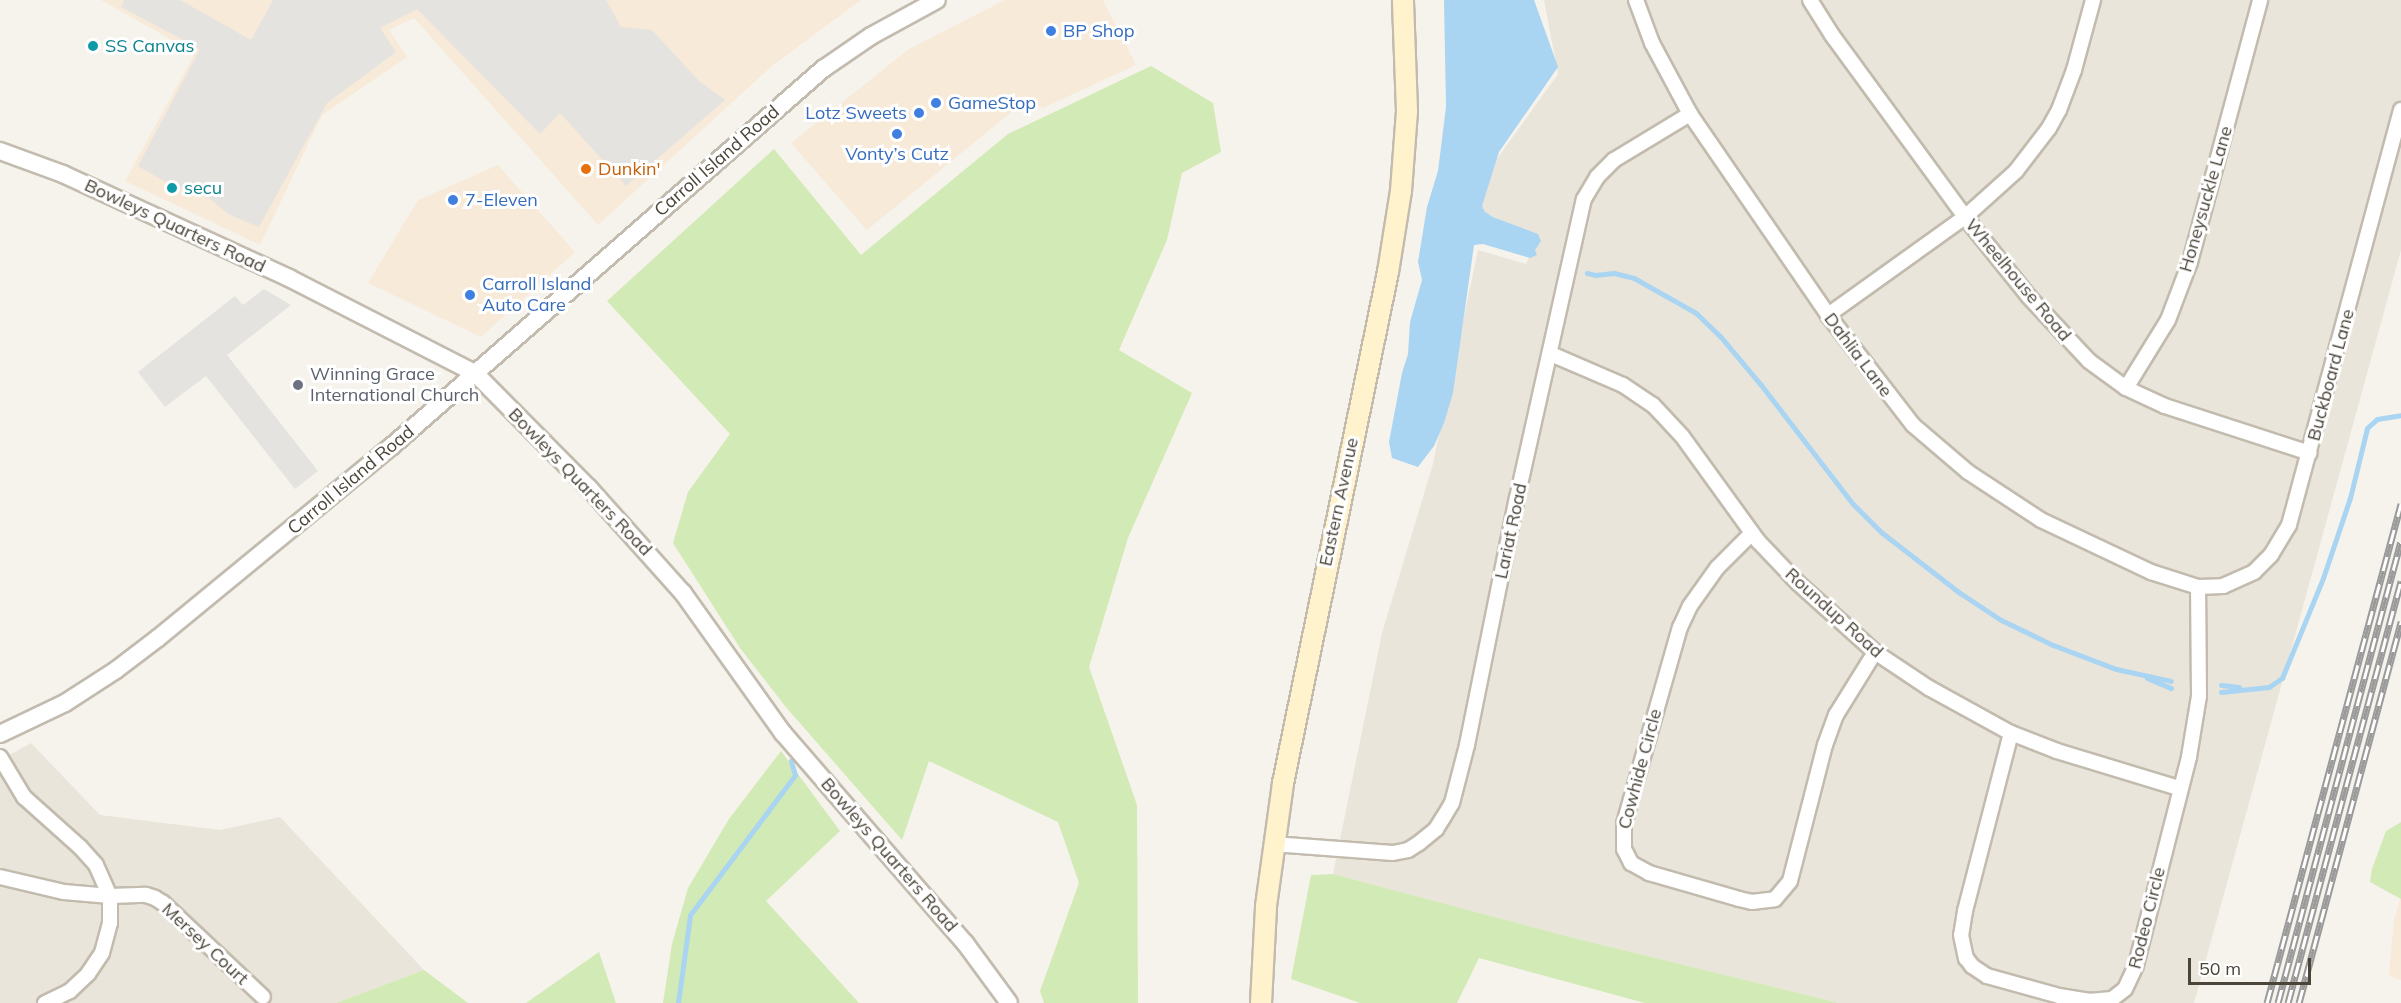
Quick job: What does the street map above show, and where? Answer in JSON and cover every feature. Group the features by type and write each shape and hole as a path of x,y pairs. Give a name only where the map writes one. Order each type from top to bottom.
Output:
{"main road":[{"name":"Eastern Avenue","path":"1261,1003 1266,906 1273,844 1296,711 1394,235 1401,191 1407,111 1403,0"}],"street":[{"name":"Carroll Island Road","path":"0,734 65,704 116,670 331,498 823,69 871,36 937,0"},
{"name":"Dahlia Lane","path":"1636,0 1652,43 1690,114 1828,315 1913,425 1968,472 2041,520 2151,572 2198,587"},
{"name":"Wheelhouse Road","path":"1810,0 1832,35 1965,217 2029,297 2089,362 2126,388 2165,406 2310,453"},
{"path":"1828,315 1965,217 2016,171 2049,128 2074,70 2093,0"},
{"name":"Honeysuckle Lane","path":"2126,388 2168,320 2190,262 2260,0"},
{"name":"Buckboard Lane","path":"2198,587 2223,586 2245,577 2271,555 2289,525 2401,110"},
{"name":"Lariat Road","path":"1273,844 1393,853 1408,850 1419,843 1436,829 1448,810 1467,745 1517,498 1551,354 1574,236 1586,192 1604,168 1621,154 1690,114"},
{"name":"Bowleys Quarters Road","path":"0,151 63,174 300,283 475,373 589,488 684,593 783,733 965,943 1009,1003"},
{"name":"Roundup Road","path":"1551,354 1623,385 1653,405 1682,436 1752,533 1798,583 1875,652 1929,688 2011,733 2057,751 2179,788"},
{"name":"Cowhide Circle","path":"1752,533 1717,568 1695,598 1680,627 1624,824 1624,849 1631,863 1649,873 1745,901 1775,899 1790,881 1825,745 1836,715 1875,652"},
{"name":"Rodeo Circle","path":"2011,733 1965,911 1961,935 1966,958 1971,966 1987,976 2058,996 2103,1001 2120,996 2130,981 2136,965 2198,714 2198,587"},
{"path":"0,757 24,797 80,847 96,865 110,896 110,923 102,953 88,974 70,991 45,1003"},
{"name":"Mersey Court","path":"0,877 64,892 110,896 146,895 163,903 263,997"}],"shaded area":[{"path":"101,0 861,0 772,66 598,225 414,18 389,30 407,57 322,115 260,245 125,181 195,53"},
{"path":"124,0 180,0 251,40 273,0 606,0 621,27 652,30 699,81 725,100 626,186 560,113 540,134 417,9 380,28 396,52 327,103 259,227 228,214 209,198 171,185 138,166 200,49 121,7"},
{"path":"1005,0 1103,0 1136,65 1043,108 1025,101 867,230 791,143 909,49"},
{"path":"1544,0 2401,0 2401,250 2194,1003 1839,1003 1566,936 1333,874 1382,633 1433,464 1478,250 1526,264 1539,236 1480,211 1491,167 1558,74"},
{"path":"498,165 575,252 481,337 368,283 418,200"},
{"path":"264,289 291,305 227,355 318,471 295,489 206,376 165,407 138,372 235,296 243,305"},
{"path":"31,743 100,815 220,830 280,817 424,970 336,1003 0,1003 0,760"},
{"path":"2401,895 2401,980 2389,975 2394,920"}],"green space":[{"path":"1151,66 1213,103 1221,152 1182,173 1167,240 1119,350 1192,393 1128,538 1089,667 1137,805 1138,1003 1044,1003 1040,991 1079,883 1058,822 929,761 902,840 785,706 740,648 673,543 688,492 730,434 607,301 774,149 861,255 1008,134"},
{"path":"781,751 840,831 766,901 859,1003 663,1003 672,944 688,888 729,819"},
{"path":"2401,822 2401,899 2370,882 2372,869 2386,831"},
{"path":"1333,874 1566,936 1839,1003 1645,1003 1479,958 1457,1003 1360,1003 1291,979 1311,875"},
{"path":"599,952 616,1003 526,1003"},
{"path":"424,970 468,1003 336,1003"}],"water":[{"path":"1444,0 1534,0 1558,67 1499,152 1482,206 1485,212 1493,217 1538,234 1541,241 1535,250 1537,255 1530,258 1483,244 1474,245 1453,393 1434,446 1418,467 1392,458 1389,442 1402,373 1408,354 1410,322 1422,280 1418,262 1427,207 1438,171 1446,107"}],"waterway":[{"path":"1587,273 1595,275 1614,273 1634,278 1696,313 1720,336 1761,385 1853,504 1881,532 1960,593 2001,620 2053,645 2116,669 2171,681"},
{"path":"2221,692 2269,687 2282,678 2323,578 2350,498 2367,428 2377,419 2401,415"},
{"path":"2147,678 2171,688"},
{"path":"2221,685 2239,687"},
{"path":"678,1003 690,915 795,775 791,761"}],"railway":[{"path":"2267,1003 2401,504"},
{"path":"2278,1003 2401,542"},
{"path":"2288,1003 2401,581"},
{"path":"2299,1003 2401,621"}],"place":[{"name":"BP Shop","path":"1051,31"},
{"name":"SS Canvas","path":"93,46"},
{"name":"GameStop","path":"936,103"},
{"name":"Lotz Sweets","path":"919,113"},
{"name":"Vonty’s Cutz","path":"897,134"},
{"name":"Dunkin'","path":"586,169"},
{"name":"secu","path":"172,188"},
{"name":"7-Eleven","path":"453,200"},
{"name":"Carroll Island Auto Care","path":"470,295"},
{"name":"Winning Grace International Church","path":"298,385"}]}
